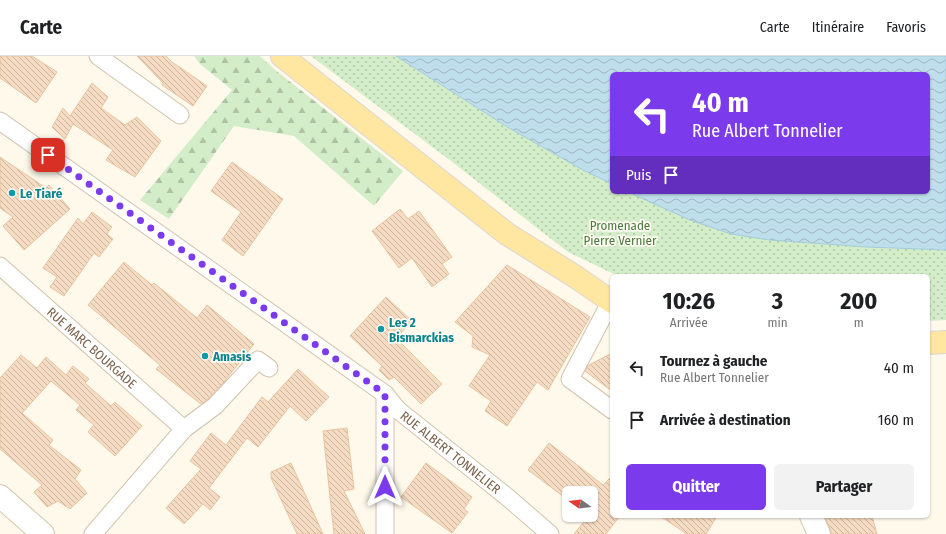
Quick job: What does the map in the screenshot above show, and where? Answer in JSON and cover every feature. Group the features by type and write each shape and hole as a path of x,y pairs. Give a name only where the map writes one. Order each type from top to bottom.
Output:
{"main road":[{"path":"282,56 507,234 576,277 610,301"},
{"path":"930,343 946,342"}],"street":[{"path":"98,56 180,115"},
{"name":"RUE ALBERT TONNELIER","path":"0,121 385,394 398,410 506,496 550,534"},
{"name":"RUE MARC BOURGADE","path":"0,266 184,429"},
{"path":"610,306 570,379 610,409"},
{"path":"93,534 184,429 215,406 258,360 269,368"},
{"path":"385,394 385,534"},
{"path":"0,496 43,534"},
{"path":"812,518 818,534"}],"green space":[{"path":"194,56 260,56 274,69 403,171 374,206 294,136 234,126 169,219 140,200 232,90 200,64"},
{"name":"Promenade Pierre Vernier","path":"311,56 396,56 509,128 583,170 610,183 610,194 632,194 770,240 867,247 946,250 946,320 930,321 930,274 614,274 568,252 451,161"}],"water":[{"path":"396,56 946,56 946,250 867,247 770,240 731,234 690,220 632,194 930,194 930,72 610,72 610,183 583,170 509,128"}],"building":[{"path":"0,56 32,56 57,72 36,103 0,78"},
{"path":"137,56 166,56 172,62 207,86 193,106 162,85 163,83"},
{"path":"92,83 108,97 101,108 125,125 137,117 161,141 135,177 106,160 113,150 73,124 65,139 52,127 63,108 70,116"},
{"path":"0,157 46,188 49,185 70,209 24,250 3,226 13,217 0,208"},
{"path":"232,162 283,199 243,256 222,240 241,212 211,191"},
{"path":"400,209 408,219 419,211 452,257 442,264 449,274 432,287 412,258 399,268 372,231"},
{"path":"92,212 112,227 107,234 113,239 99,257 94,253 64,296 50,287 57,277 43,268 78,218 83,224"},
{"path":"124,262 152,285 154,283 197,318 207,305 254,344 224,382 208,399 201,404 156,369 160,365 88,305"},
{"path":"507,265 590,317 548,390 537,382 507,426 485,411 491,401 469,386 490,355 472,347 473,336 455,322"},
{"path":"386,297 412,321 396,338 442,384 421,404 394,377 389,380 379,370 382,366 350,336"},
{"path":"610,354 610,390 585,371 589,365"},
{"path":"21,355 37,368 46,357 66,375 73,366 89,379 85,383 111,406 115,402 142,426 115,456 88,432 94,425 76,410 80,405 51,381 22,413 53,440 49,445 81,470 75,479 87,493 70,509 58,501 47,507 34,492 42,485 0,449 0,378"},
{"path":"298,369 329,397 306,421 290,406 258,447 247,438 209,488 220,497 210,510 203,504 184,524 166,508 201,469 190,461 211,433 226,445 262,397 268,402"},
{"path":"347,428 354,489 344,491 365,534 334,534 323,431"},
{"path":"549,443 603,485 610,478 610,518 618,518 606,534 574,534 584,522 598,522 598,486 562,486 562,496 528,470"},
{"path":"291,463 323,534 297,534 271,478 271,472"},
{"path":"426,463 472,497 464,509 468,512 452,533 401,497"},
{"path":"663,518 716,518 706,534 687,534"},
{"path":"826,518 873,518 877,534 832,534"}],"place":[{"name":"Le Tiaré","path":"12,193"},
{"name":"Les 2 Bismarckias","path":"381,329"},
{"name":"Amasis","path":"205,356"}],"route":[{"path":"48,155 385,394 385,487"}]}
